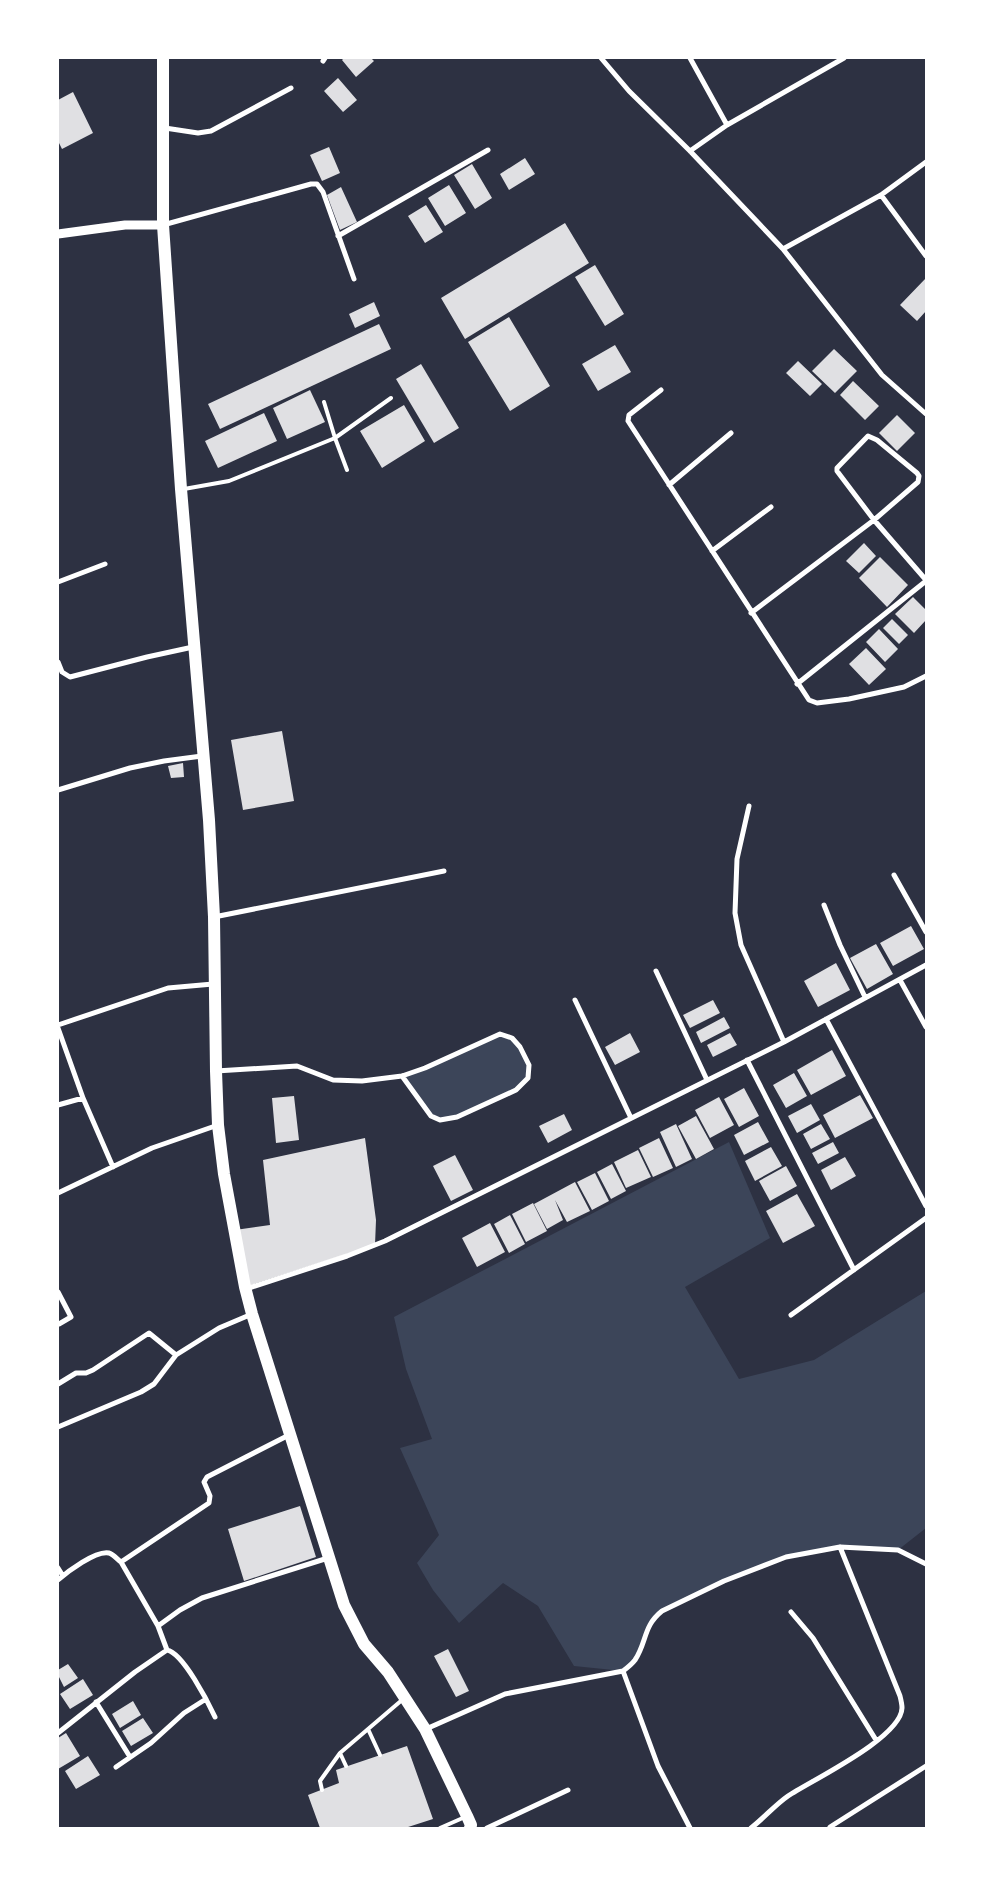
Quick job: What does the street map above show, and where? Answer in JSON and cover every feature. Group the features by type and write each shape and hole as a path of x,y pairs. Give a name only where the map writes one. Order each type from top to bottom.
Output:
{"main road":[{"path":"163,58 163,225 194,647 199,756 209,820 214,917 218,1125 224,1174 245,1289 344,1605 364,1644 388,1672 425,1729 472,1824"}],"street":[{"path":"601,58 629,91 690,151 783,249 882,375 926,414"},
{"path":"690,58 727,125"},
{"path":"690,151 727,125 844,58"},
{"path":"162,128 198,133 211,131 292,88"},
{"path":"338,236 488,150"},
{"path":"783,249 881,195 926,162"},
{"path":"58,234 125,226 163,225 311,184 317,184 323,192 354,279"},
{"path":"881,195 926,256"},
{"path":"661,390 629,415 628,421 809,700 817,703 904,687 926,676"},
{"path":"669,485 731,433"},
{"path":"752,613 874,520 918,482 917,473 872,437 864,438 837,468 837,472 874,520 926,580 797,684"},
{"path":"712,551 771,508"},
{"path":"58,582 105,564"},
{"path":"58,662 62,672 70,677 194,647"},
{"path":"58,790 130,768 199,756"},
{"path":"749,806 737,859 735,913 741,944 784,1042"},
{"path":"214,917 444,871"},
{"path":"894,875 926,932"},
{"path":"824,905 840,945 865,997"},
{"path":"245,1289 347,1256 385,1241 784,1042 926,965"},
{"path":"656,971 707,1080"},
{"path":"900,980 926,1026"},
{"path":"113,1167 84,1098 58,1027 168,988 215,984"},
{"path":"576,1000 631,1118"},
{"path":"826,1019 926,1206"},
{"path":"216,1071 297,1066 333,1080 362,1082 402,1076 425,1068 500,1034 512,1038 520,1047 529,1065 528,1078 516,1090 457,1117 440,1120 431,1116 402,1076"},
{"path":"747,1060 854,1270"},
{"path":"58,1105 84,1098"},
{"path":"58,1193 152,1148 218,1125"},
{"path":"791,1315 926,1218"},
{"path":"58,1292 70,1317 58,1324"},
{"path":"58,1426 141,1392 154,1384 176,1355 220,1328 252,1314"},
{"path":"58,1384 76,1373 86,1373 93,1370 149,1333 176,1355"},
{"path":"121,1562 209,1503 210,1496 204,1482 207,1477 290,1434"},
{"path":"751,1828 789,1795 850,1760 889,1730 898,1718 902,1708 900,1696 840,1547"},
{"path":"425,1729 505,1694 623,1671 634,1662 646,1629 653,1618 662,1611 724,1581 786,1558 840,1547 898,1550 926,1564"},
{"path":"58,1580 101,1552 111,1553 121,1562 158,1626 167,1650"},
{"path":"158,1626 180,1610 202,1598 329,1558"},
{"path":"58,1568 63,1576"},
{"path":"791,1612 813,1638 876,1740"},
{"path":"167,1650 173,1652 182,1662 206,1699 215,1717"},
{"path":"58,1733 135,1672 167,1650"},
{"path":"623,1671 658,1766 690,1828"},
{"path":"116,1767 151,1743 184,1713 206,1699"},
{"path":"96,1702 130,1757"},
{"path":"830,1827 926,1766"},
{"path":"487,1828 568,1790"}],"lane":[{"path":"181,489 228,481 335,438 391,398"},
{"path":"324,402 347,470"},
{"path":"322,1790 320,1781 340,1753 405,1697"},
{"path":"368,1729 380,1755"},
{"path":"340,1753 346,1766"},
{"path":"440,1828 472,1824"}],"shaded area":[{"path":"500,1034 512,1038 529,1065 528,1078 516,1090 457,1117 440,1120 431,1116 402,1076"},
{"path":"729,1142 770,1238 685,1287 739,1379 814,1360 926,1291 926,1528 898,1550 840,1547 786,1557 724,1581 653,1618 634,1662 623,1671 574,1666 538,1606 503,1583 459,1623 433,1590 417,1563 439,1535 400,1448 432,1439 406,1369 394,1317"}],"building":[{"path":"344,58 371,58 374,61 356,77 342,60"},
{"path":"338,78 357,100 343,112 324,91"},
{"path":"73,92 93,133 62,149 58,141 58,100"},
{"path":"329,147 340,173 322,181 310,155"},
{"path":"525,158 535,174 509,190 500,174"},
{"path":"472,164 492,198 475,209 454,175"},
{"path":"449,185 466,213 445,226 428,198"},
{"path":"341,187 357,222 340,230 327,195"},
{"path":"426,205 443,232 425,243 408,216"},
{"path":"565,223 589,263 465,339 441,298"},
{"path":"595,265 624,314 605,326 575,277"},
{"path":"926,278 926,311 917,321 900,305"},
{"path":"374,302 380,316 355,328 349,314"},
{"path":"509,317 550,386 510,411 468,342"},
{"path":"379,324 391,349 220,429 208,404"},
{"path":"615,345 631,372 598,391 582,364"},
{"path":"834,349 857,371 835,393 812,371"},
{"path":"798,361 822,384 810,396 786,373"},
{"path":"421,364 459,428 434,443 396,379"},
{"path":"853,381 879,406 865,420 840,395"},
{"path":"310,390 325,422 287,439 273,408"},
{"path":"404,405 425,441 382,468 360,431"},
{"path":"264,413 277,441 218,468 205,441"},
{"path":"897,415 915,433 897,451 879,433"},
{"path":"864,543 876,556 859,573 846,561"},
{"path":"880,557 908,585 887,607 859,578"},
{"path":"913,597 926,610 926,620 914,633 895,614"},
{"path":"892,619 908,635 899,644 883,628"},
{"path":"879,629 898,649 885,662 866,642"},
{"path":"866,648 886,669 869,685 849,664"},
{"path":"282,731 294,801 243,810 231,740"},
{"path":"183,763 184,777 171,778 168,766"},
{"path":"911,926 924,949 893,966 880,943"},
{"path":"876,944 893,974 867,989 850,958"},
{"path":"836,963 850,990 818,1007 804,981"},
{"path":"713,1000 720,1013 690,1028 683,1015"},
{"path":"724,1017 730,1028 701,1043 696,1032"},
{"path":"630,1033 640,1052 615,1065 605,1047"},
{"path":"730,1033 737,1045 713,1057 707,1045"},
{"path":"832,1050 846,1076 811,1095 797,1070"},
{"path":"794,1073 807,1096 786,1108 773,1085"},
{"path":"744,1088 759,1116 739,1127 724,1099"},
{"path":"860,1095 873,1118 835,1138 823,1115"},
{"path":"294,1096 299,1140 276,1143 272,1098"},
{"path":"719,1097 734,1125 710,1138 695,1110"},
{"path":"811,1104 820,1120 797,1133 788,1116"},
{"path":"564,1114 572,1130 548,1143 539,1126"},
{"path":"696,1116 714,1149 696,1159 678,1126"},
{"path":"758,1122 769,1142 744,1155 734,1135"},
{"path":"676,1124 692,1159 676,1167 660,1132"},
{"path":"821,1124 830,1139 811,1149 803,1134"},
{"path":"365,1138 376,1220 375,1245 245,1287 235,1230 270,1225 263,1160"},
{"path":"659,1138 673,1168 653,1177 639,1148"},
{"path":"833,1142 839,1153 818,1164 812,1153"},
{"path":"771,1147 782,1166 755,1181 745,1161"},
{"path":"638,1150 651,1177 626,1188 614,1162"},
{"path":"455,1155 473,1190 451,1201 433,1166"},
{"path":"845,1157 856,1176 831,1190 821,1170"},
{"path":"612,1164 626,1191 611,1199 597,1172"},
{"path":"786,1166 797,1186 770,1201 759,1181"},
{"path":"595,1173 609,1201 592,1210 577,1182"},
{"path":"575,1182 590,1211 567,1222 555,1200 563,1220 547,1229 534,1204"},
{"path":"797,1194 815,1226 783,1243 766,1211"},
{"path":"533,1203 547,1231 526,1242 512,1214"},
{"path":"510,1215 525,1244 509,1253 494,1224"},
{"path":"490,1223 505,1252 477,1267 462,1238"},
{"path":"300,1506 316,1557 244,1581 228,1529"},
{"path":"448,1649 469,1691 456,1697 434,1656"},
{"path":"68,1664 78,1678 64,1687 58,1675 58,1670"},
{"path":"83,1679 93,1695 70,1709 60,1694"},
{"path":"133,1701 141,1715 120,1728 112,1714"},
{"path":"143,1718 153,1733 131,1746 122,1731"},
{"path":"66,1733 80,1756 58,1769 58,1738"},
{"path":"407,1746 433,1819 405,1828 320,1828 308,1795 339,1783 336,1770"},
{"path":"88,1756 100,1775 76,1789 65,1771"}]}
